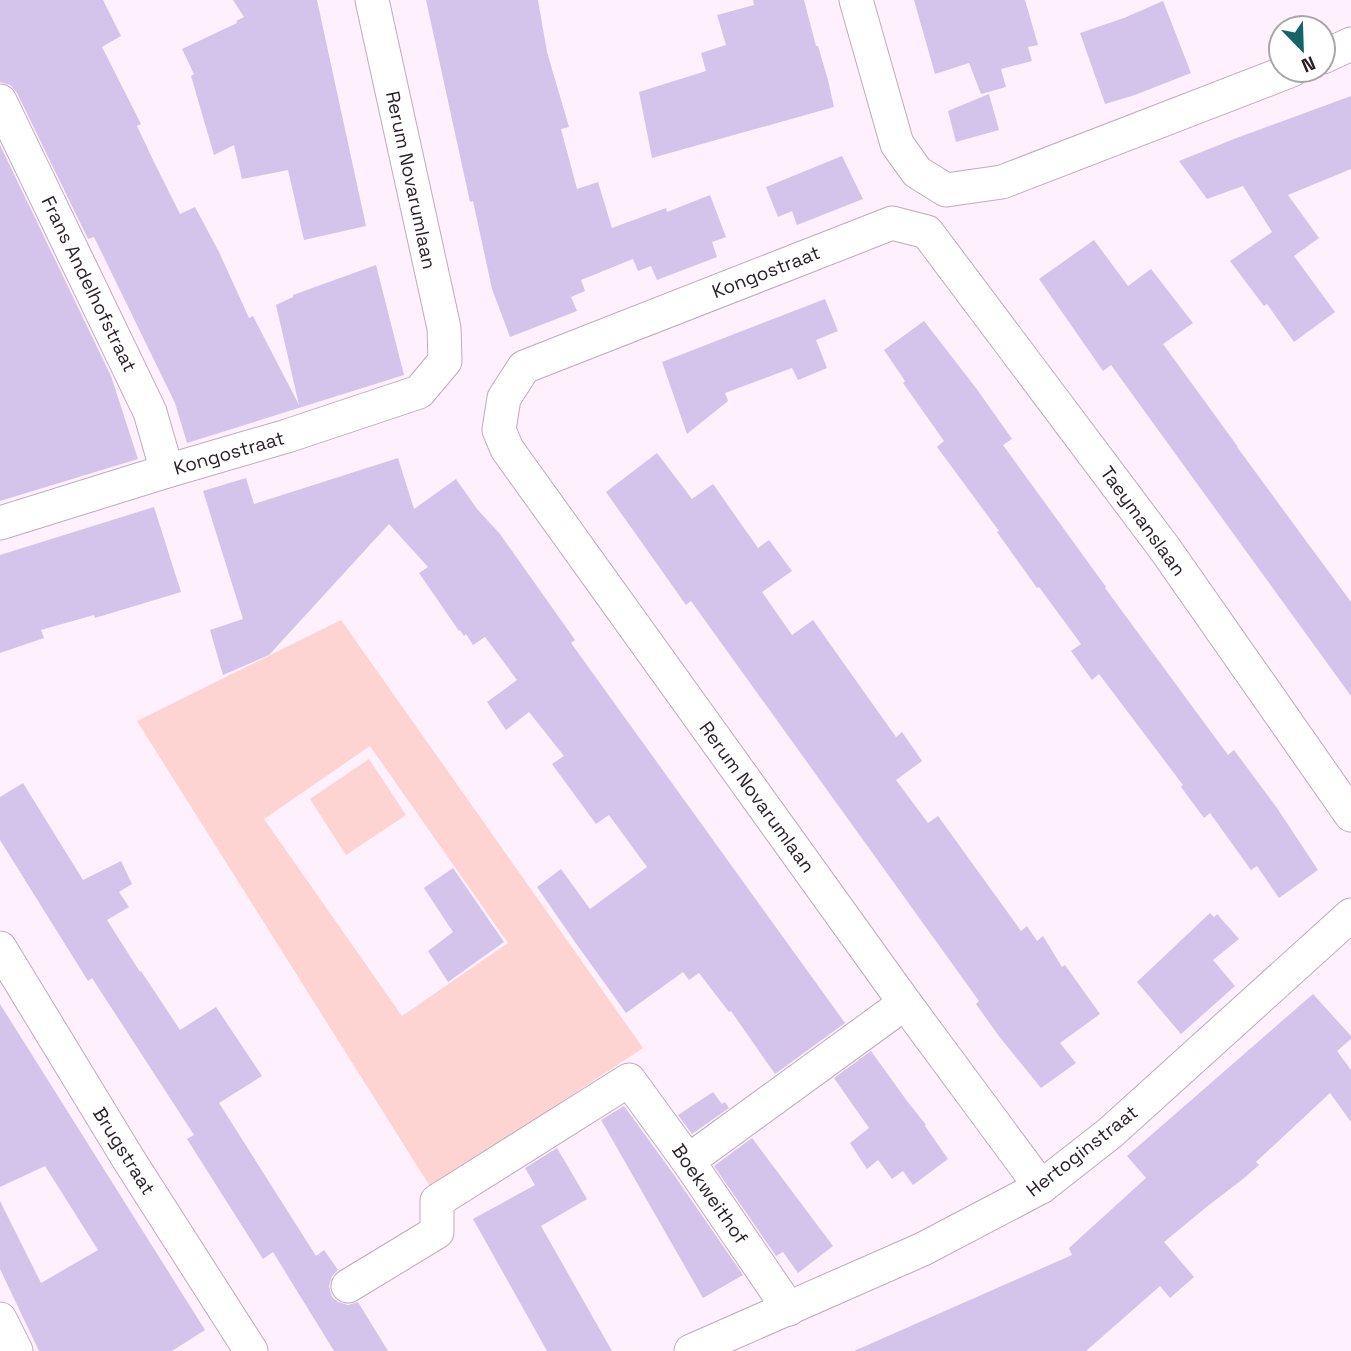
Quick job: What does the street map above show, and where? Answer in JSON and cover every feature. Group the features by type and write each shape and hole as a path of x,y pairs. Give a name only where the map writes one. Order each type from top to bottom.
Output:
{"street":[{"name":"Rerum Novarumlaan","path":"372,0 444,328 444,361"},
{"path":"856,0 897,144 917,172 946,190 1002,182 1267,80"},
{"name":"Frans Andelhofstraat","path":"0,101 150,412 167,471"},
{"name":"Kongostraat","path":"504,398 524,367 892,223 927,232"},
{"name":"Taeymanslaan","path":"927,232 1165,549 1351,816"},
{"name":"Kongostraat","path":"0,523 287,436 419,392 444,361"},
{"name":"Rerum Novarumlaan","path":"504,398 499,430 507,449 905,1003 1041,1187"},
{"name":"Hertoginstraat","path":"691,1351 923,1250 1041,1187 1110,1133 1351,915"},
{"name":"Brugstraat","path":"0,948 129,1160 251,1351"},
{"path":"690,1164 905,1003"},
{"name":"Boekweithof","path":"348,1286 437,1232 437,1201 629,1080 789,1309"},
{"path":"0,1320 16,1351"}],"shaded area":[{"path":"341,620 643,1048 431,1188 137,721","holes":["370,746 508,943 402,1016 264,819"]},
{"path":"369,759 406,815 346,855 310,799"}],"building":[{"path":"0,0 103,0 121,36 102,47 141,124 137,126 154,162 180,214 195,207 249,318 253,316 299,405 276,305 293,295 376,265 404,375 187,443 175,403 94,237 88,239 17,93 10,85 0,82"},
{"path":"233,0 317,0 366,226 304,240 288,170 242,179 234,145 214,155 191,76 194,74 182,49 237,23 236,21 244,17"},
{"path":"426,0 538,0 547,52 569,127 561,129 577,189 598,182 612,228 666,208 667,212 710,195 726,237 712,242 717,257 657,280 651,266 638,271 633,259 581,280 585,291 571,297 577,311 510,337 492,289 473,201 470,202"},
{"path":"753,0 804,0 834,107 652,158 639,92 706,71 701,53 726,45 717,15 754,5"},
{"path":"914,0 1025,0 1038,45 1028,47 1032,61 1001,69 1006,87 981,94 969,63 935,74"},
{"path":"1163,1 1191,73 1105,104 1080,33"},
{"path":"989,94 999,130 956,142 948,111"},
{"path":"1351,96 1351,169 1288,195 1319,238 1294,256 1335,312 1294,342 1267,304 1264,306 1230,261 1272,232 1243,186 1207,199 1179,161"},
{"path":"0,145 111,376 138,459 0,501"},
{"path":"842,156 863,199 797,225 792,211 778,217 766,187"},
{"path":"1094,240 1128,286 1151,269 1193,323 1163,344 1351,602 1351,696 1111,365 1103,371 1039,279"},
{"path":"825,299 838,331 816,340 827,368 798,380 792,368 725,393 728,401 687,434 662,362"},
{"path":"924,321 1012,439 1003,445 1105,588 1228,755 1234,750 1318,870 1279,898 1257,866 1251,870 1210,813 1204,818 1181,787 1183,785 1099,674 1092,680 1071,651 1081,644 1039,587 1037,588 937,447 944,441 903,383 905,381 884,350"},
{"path":"657,453 692,499 713,484 758,548 769,540 792,571 762,592 792,635 813,620 896,737 902,732 922,761 896,780 928,823 938,816 1021,931 1027,926 1037,941 1043,936 1062,967 1065,965 1100,1014 1060,1043 1076,1063 1041,1088 998,1035 976,1004 979,1001 691,601 686,605 606,492"},
{"path":"398,458 414,509 456,479 477,509 500,534 575,640 571,643 845,1023 775,1074 731,1011 729,1012 699,973 689,980 683,972 626,1013 575,942 537,887 561,869 590,909 647,867 609,815 596,824 552,764 564,756 529,712 506,730 487,702 517,680 485,637 473,645 466,634 464,636 459,631 419,573 428,567 389,524 269,655 223,675 210,630 243,619 203,491 246,478 254,504"},
{"path":"154,507 181,592 95,618 94,615 41,630 44,638 0,653 0,555"},
{"path":"23,783 83,880 121,861 132,884 119,892 129,907 107,920 180,1030 216,1007 262,1076 219,1103 316,1256 324,1250 338,1270 332,1276 329,1286 332,1297 348,1305 358,1302 388,1351 334,1351 273,1252 263,1259 187,1139 194,1135 92,978 88,981 0,840 0,797"},
{"path":"453,868 504,942 448,982 428,951 453,932 424,888"},
{"path":"1210,913 1214,917 1217,914 1239,939 1213,960 1235,986 1181,1034 1137,982"},
{"path":"1313,994 1351,1036 1337,1051 1351,1070 1351,1122 1330,1093 1256,1162 1259,1165 1164,1242 1194,1277 1170,1298 1160,1286 1086,1351 854,1351 1072,1255 1069,1248 1146,1178 1127,1156"},
{"path":"0,1004 205,1330 172,1351 39,1351 0,1269 0,1201 41,1283 98,1250 45,1166 0,1187"},
{"path":"871,1051 948,1159 913,1185 903,1171 892,1179 878,1160 867,1169 850,1143 869,1128 834,1078"},
{"path":"713,1092 722,1104 725,1102 729,1108 692,1134 678,1115"},
{"path":"624,1106 743,1275 703,1298 601,1120"},
{"path":"752,1138 833,1246 798,1273 783,1252 776,1256 714,1166"},
{"path":"557,1148 587,1199 541,1226 612,1351 547,1351 473,1219 535,1185 525,1168"}]}
